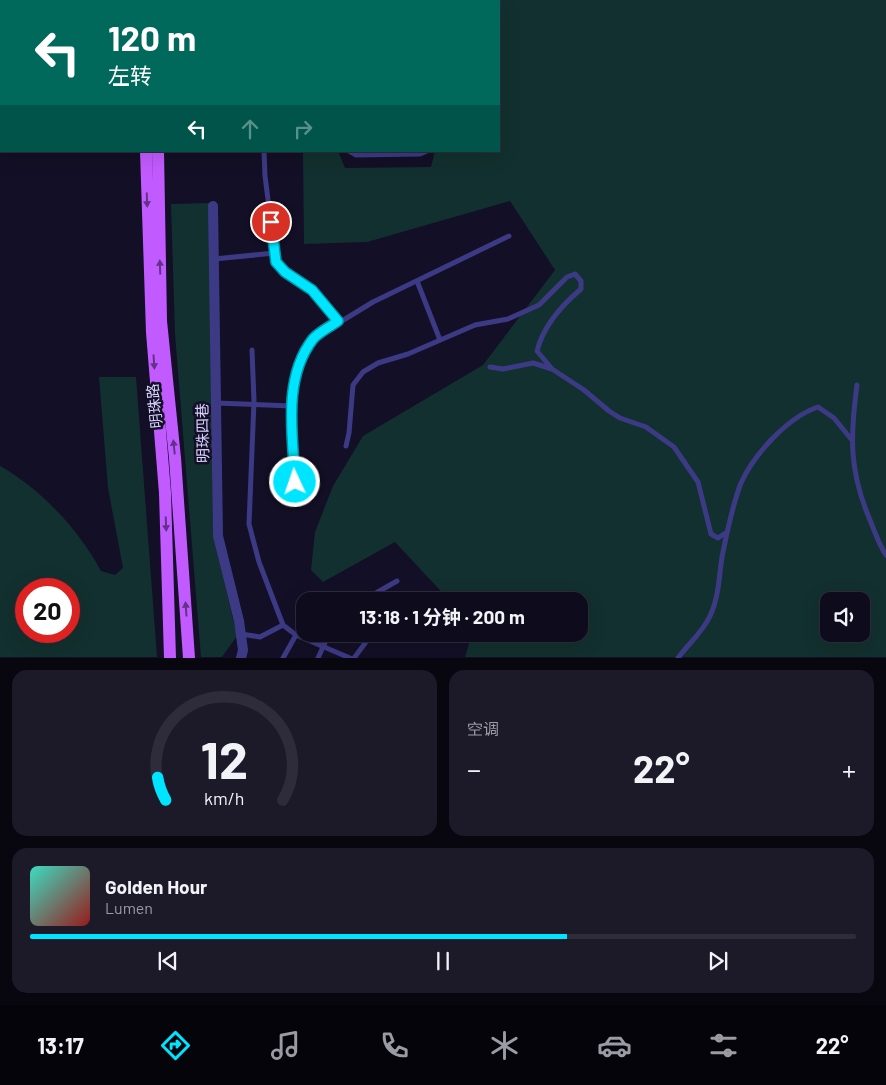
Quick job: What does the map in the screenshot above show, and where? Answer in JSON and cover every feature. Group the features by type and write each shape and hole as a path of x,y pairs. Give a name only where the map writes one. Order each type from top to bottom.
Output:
{"main road":[{"name":"明珠路","path":"146,152 152,332 164,493 170,658"},
{"name":"明珠路","path":"158,152 162,321 175,458 189,658"}],"street":[{"name":"明珠四巷","path":"214,206 218,536 241,634 243,650 241,658"}],"lane":[{"path":"264,152 265,176 276,262 285,272 312,290 338,321"},
{"path":"351,152 356,155 420,154 425,152"},
{"path":"295,498 292,406 296,373 314,338 338,321 509,236"},
{"path":"214,258 275,253"},
{"path":"346,446 353,385 363,372 378,363 408,354 475,326 508,319 539,305 567,277 574,274 581,281 581,289 569,299 540,337 537,351 552,369"},
{"path":"417,281 440,340"},
{"path":"252,350 254,404 250,524 268,590 283,625 296,635 283,658"},
{"path":"490,367 503,369 533,363 552,369 584,390 609,412 646,427 674,447 698,482 711,534 718,538 727,531"},
{"path":"857,385 851,439 852,460 863,505 886,555"},
{"path":"216,403 292,406"},
{"path":"678,658 698,638 710,616 717,598 727,531 742,482 752,465 776,434 805,411 818,407 834,418 851,439"},
{"path":"377,592 397,580"},
{"path":"241,634 260,636 283,625"},
{"path":"313,642 352,658 365,642"},
{"path":"318,658 324,642"}],"green space":[{"path":"500,0 886,0 886,657 465,657 470,642 588,642 588,592 442,592 395,542 323,582 311,570 315,532 333,486 363,436 483,365 555,270 510,201 367,242 304,244 303,152 338,152 345,168 431,167 435,152 500,152"},
{"path":"210,203 213,535 237,636 222,657 201,657 175,334 171,204"},
{"path":"99,377 136,377 157,657 0,657 0,466 30,486 58,512 82,541 101,571 115,575 123,568 108,488"}],"route":[{"path":"271,222 276,262 285,272 312,290 338,321 314,338 296,373 291,412 295,482"}]}
